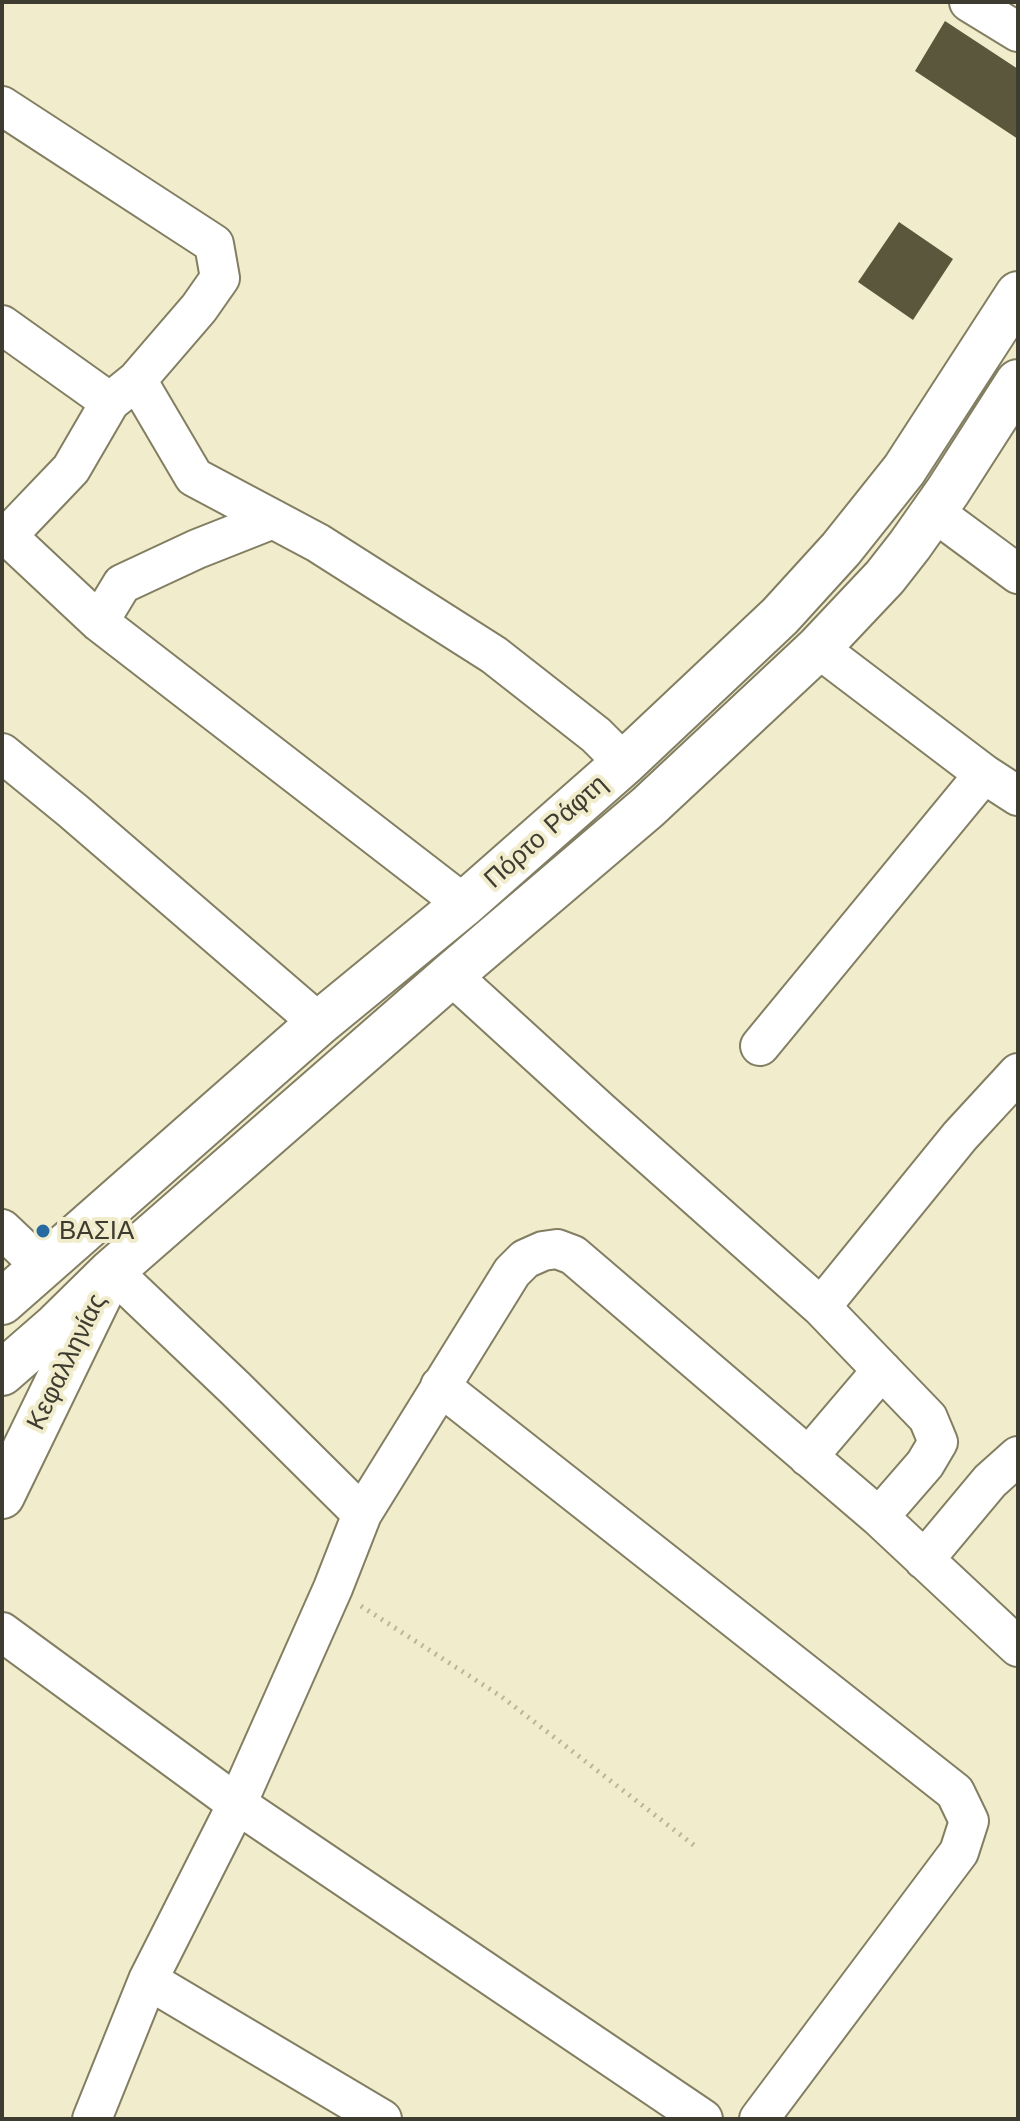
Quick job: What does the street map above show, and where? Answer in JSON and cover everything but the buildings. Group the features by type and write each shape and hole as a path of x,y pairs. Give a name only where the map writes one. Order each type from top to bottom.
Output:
{"main road":[{"name":"Πόρτο Ράφτη","path":"2,1302 319,1023 464,904 624,763 780,616 841,549 904,470 1018,294"},
{"name":"Πόρτο Ράφτη","path":"2,1373 112,1271 648,807 818,648 885,577 934,512 1018,382"},
{"name":"Κεφαλληνίας","path":"2,1496 112,1271"}],"street":[{"path":"969,2 1018,32"},
{"path":"2,106 214,244 220,278 199,308 123,391 71,469 5,533 99,622 464,904"},
{"path":"2,325 123,391 194,477 318,543 494,655 596,735 624,763"},
{"path":"934,512 1018,574"},
{"path":"99,622 122,584 197,549 273,519"},
{"path":"818,648 984,774 1018,796"},
{"path":"2,753 319,1023"},
{"path":"760,1046 984,774"},
{"path":"451,975 821,1307 928,1418 938,1442 925,1464 879,1517"},
{"path":"821,1307 960,1136 1018,1073"},
{"path":"2,1229 41,1266"},
{"path":"92,2119 148,1980 237,1804 333,1588 362,1514 512,1272 525,1259 557,1249 573,1255 879,1517 1018,1647"},
{"path":"112,1271 362,1514"},
{"path":"808,1457 882,1370"},
{"path":"440,1386 955,1792 969,1821 959,1852 759,2119"},
{"path":"924,1560 990,1481 1018,1456"},
{"path":"2,1632 237,1804 703,2119"},
{"path":"148,1980 382,2119"}],"path":[{"path":"333,1588 502,1697 695,1846"}],"place":[{"name":"ΒΑΣΙΑ","path":"43,1231"}]}
